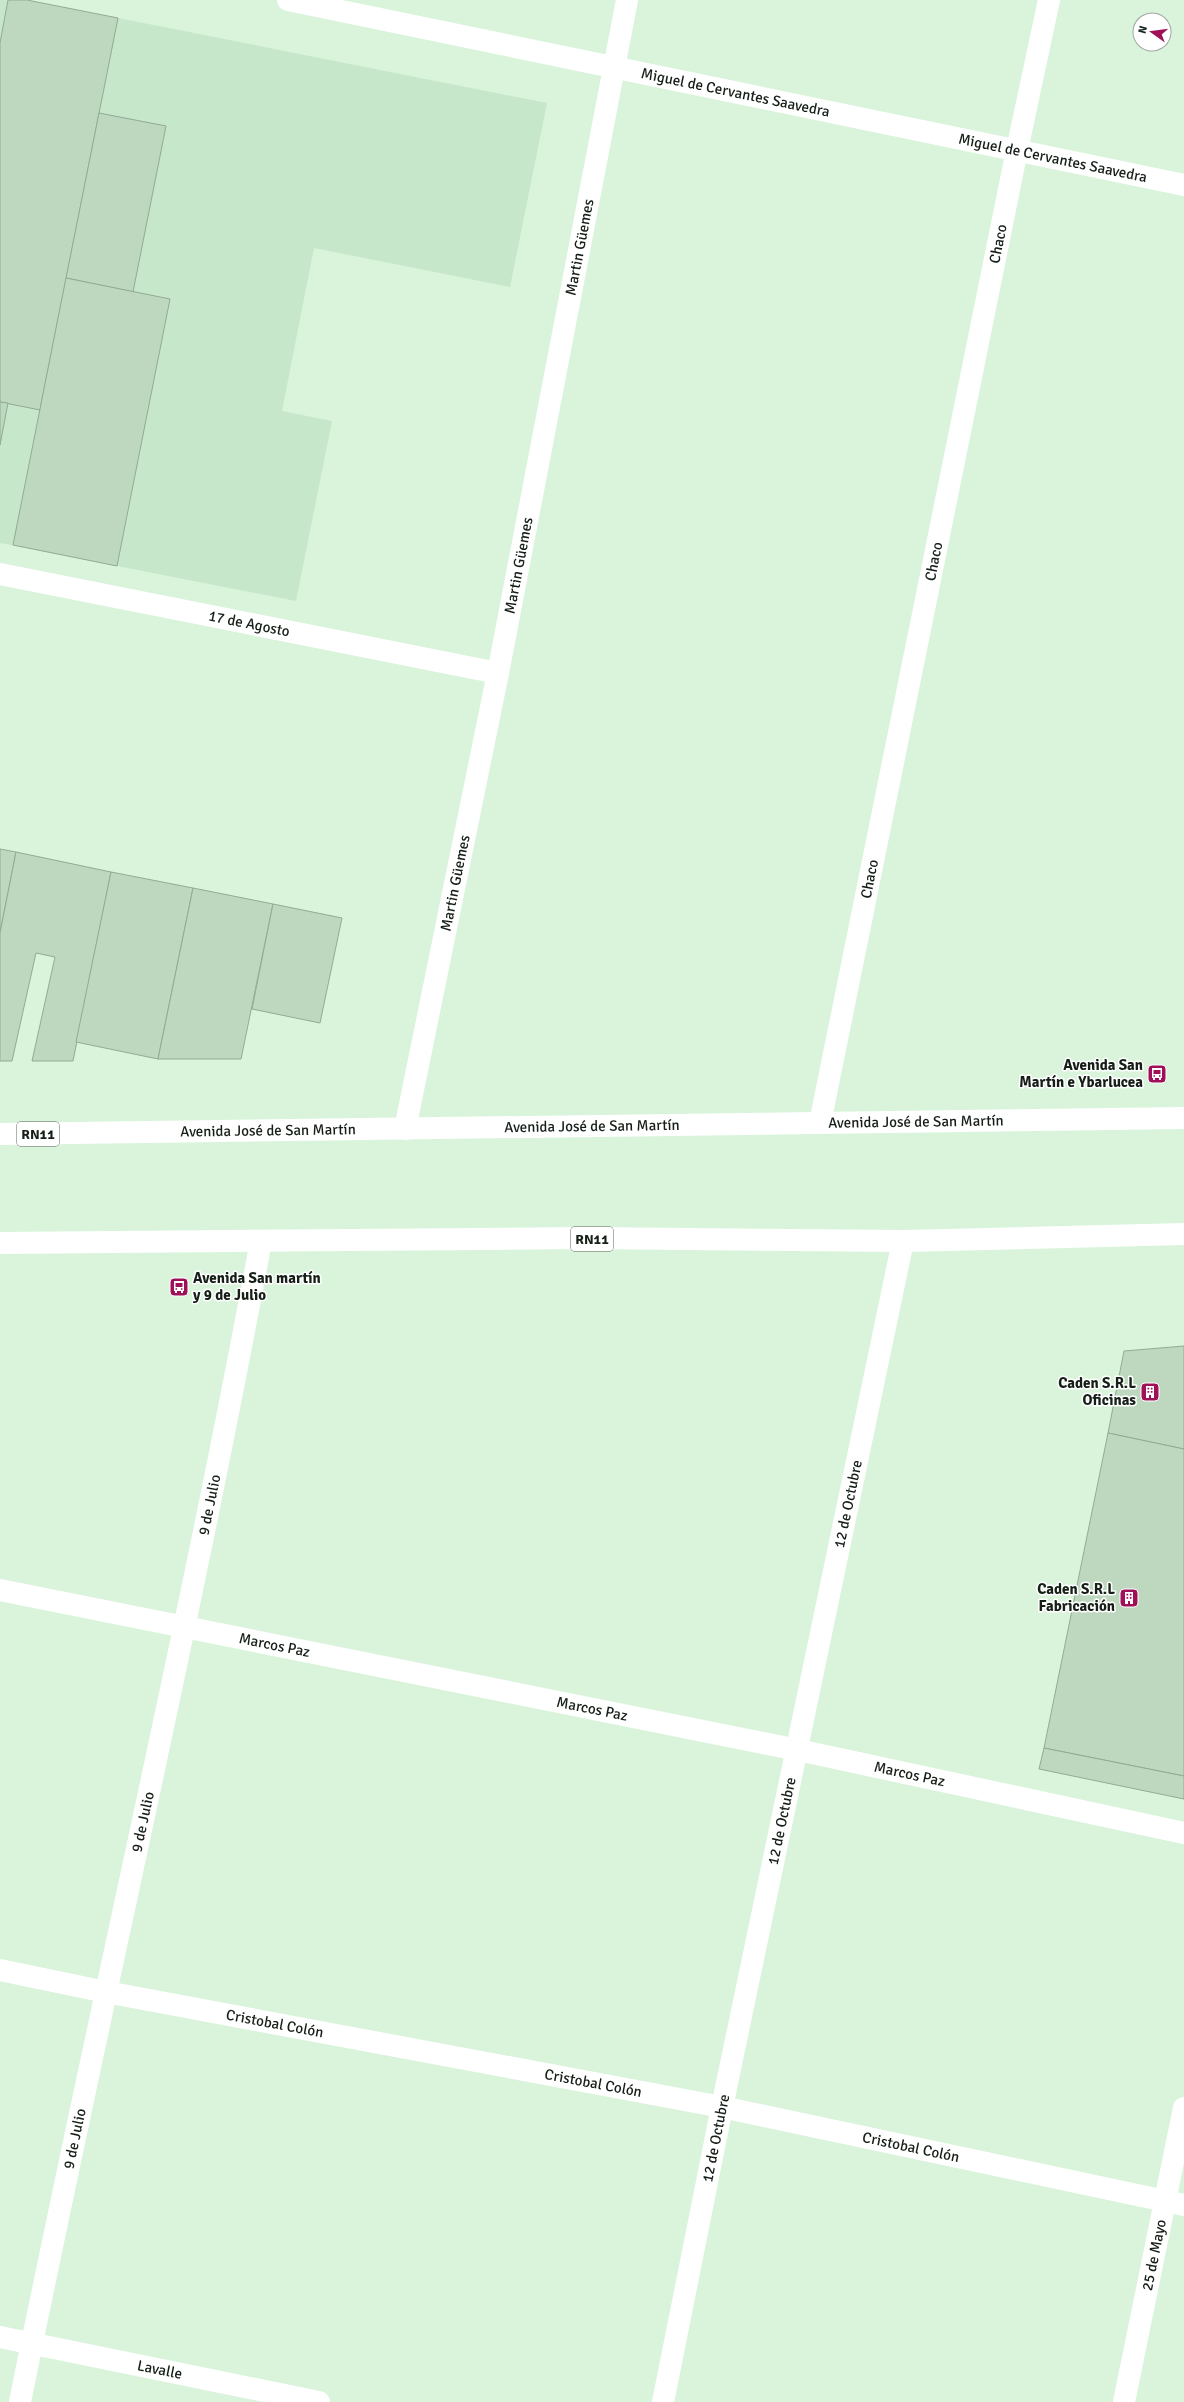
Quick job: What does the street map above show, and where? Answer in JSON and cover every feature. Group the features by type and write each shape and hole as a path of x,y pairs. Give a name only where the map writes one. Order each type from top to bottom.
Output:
{"street":[{"name":"Miguel de Cervantes Saavedra","path":"288,0 1184,185"},
{"name":"Martin Güemes","path":"404,1129 498,673 613,67 628,0"},
{"name":"Chaco","path":"820,1123 1016,150 1049,0"},
{"name":"17 de Agosto","path":"0,574 498,673"},
{"name":"Avenida José de San Martín","path":"0,1134 1184,1118"},
{"name":"RN11","path":"0,1243 585,1238 903,1241 1184,1234"},
{"name":"9 de Julio","path":"20,2402 235,1381 261,1241"},
{"name":"12 de Octubre","path":"663,2402 722,2107 798,1750 903,1241"},
{"name":"Marcos Paz","path":"0,1590 798,1750 1184,1833"},
{"name":"Cristobal Colón","path":"0,1970 106,1992 722,2107 1174,2203"},
{"name":"25 de Mayo","path":"1124,2402 1174,2203 1184,2108"},
{"name":"Lavalle","path":"0,2337 319,2402"}],"shaded area":[{"path":"0,0 27,0 547,103 510,287 314,248 282,411 332,421 296,601 0,543"}],"building":[{"path":"8,0 27,0 118,18 40,410 0,402 0,43"},
{"path":"99,113 166,126 133,292 66,278"},
{"path":"66,278 170,299 117,566 13,545"},
{"path":"0,402 8,403 0,445"},
{"path":"0,849 16,852 0,933"},
{"path":"16,852 111,872 73,1061 32,1061 55,957 36,953 12,1061 0,1061 0,933"},
{"path":"111,872 193,888 158,1059 76,1042"},
{"path":"193,888 273,904 241,1059 158,1059"},
{"path":"273,904 342,918 320,1023 252,1009"},
{"name":"Caden S.R.L Oficinas","path":"1184,1346 1184,1449 1108,1433 1124,1351"},
{"name":"Caden S.R.L Fabricación","path":"1108,1433 1184,1449 1184,1776 1044,1748"},
{"path":"1044,1748 1184,1776 1184,1799 1039,1769"}],"place":[{"name":"Avenida San Martín e Ybarlucea","path":"1157,1074"},
{"name":"Avenida San martín y 9 de Julio","path":"179,1287"},
{"name":"Caden S.R.L Oficinas","path":"1150,1392"},
{"name":"Caden S.R.L Fabricación","path":"1129,1598"}]}
